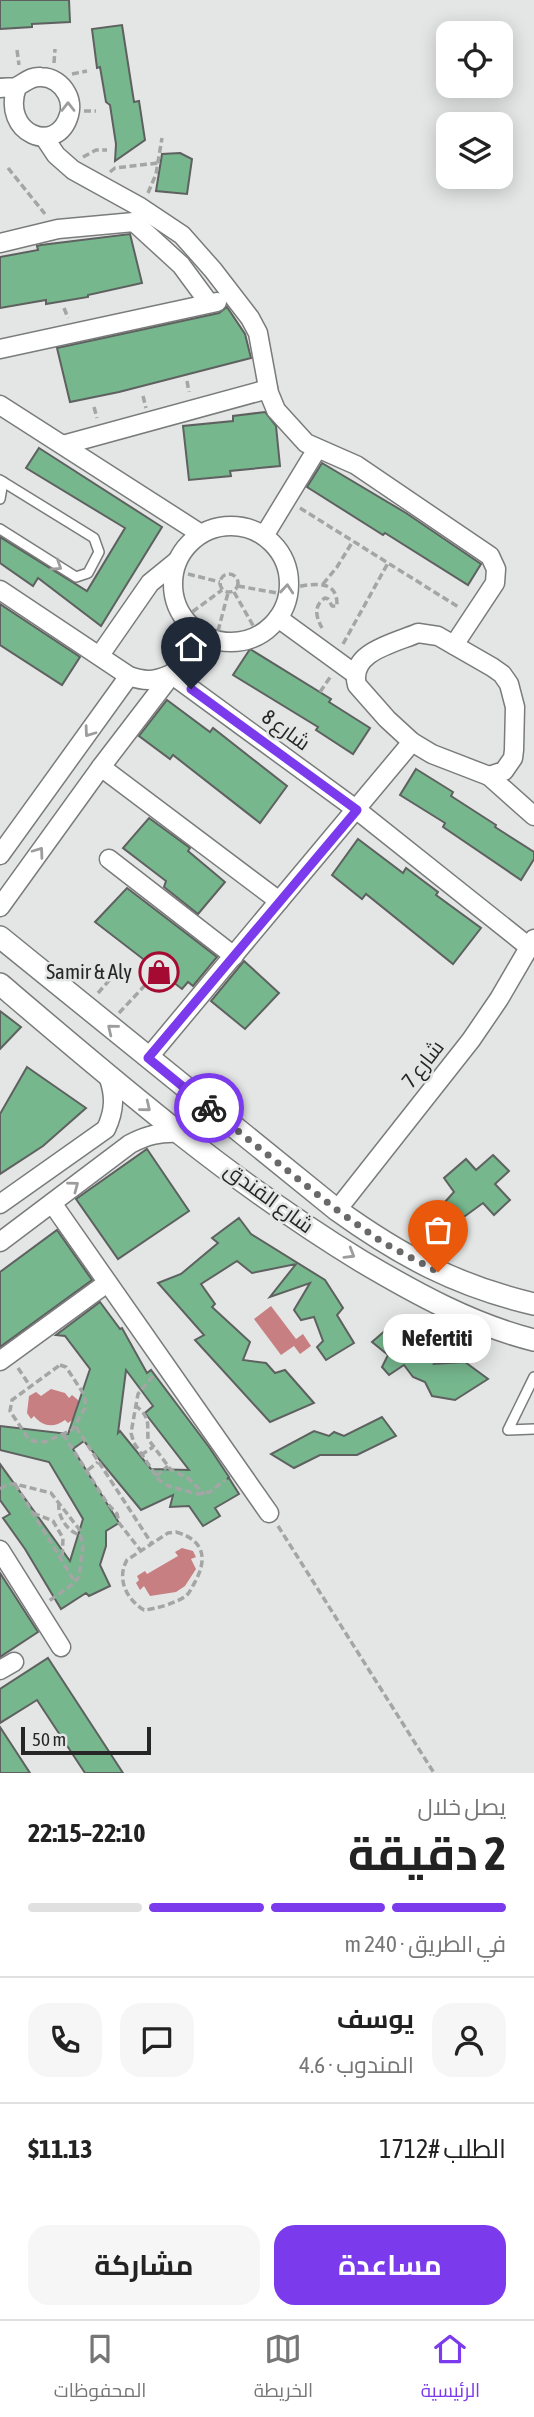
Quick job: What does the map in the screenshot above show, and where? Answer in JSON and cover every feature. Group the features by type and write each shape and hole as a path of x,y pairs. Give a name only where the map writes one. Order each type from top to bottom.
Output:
{"street":[{"path":"43,76 53,79 65,90 70,107 68,120 57,132 44,137 33,137 23,132 6,120 11,97 8,87 43,76"},
{"path":"44,137 56,155 73,170 182,234 234,298 258,333 268,389 276,410 306,443 356,465 490,556 496,569 495,583 454,645"},
{"path":"0,243 58,229 134,222 181,265 209,303"},
{"path":"0,349 234,298"},
{"path":"63,445 268,389"},
{"path":"0,405 201,534"},
{"path":"264,536 317,449"},
{"path":"222,527 244,527 264,536 279,550 287,568 289,591 285,607 278,618 259,636 240,642 209,638 184,618 173,596 176,566 187,545 201,534 222,527"},
{"path":"100,655 150,583 176,566"},
{"path":"0,590 129,676 144,681 156,681 171,674"},
{"path":"278,618 355,674"},
{"path":"489,776 504,771 513,758 514,695 502,674 438,636 418,633 367,655 361,661 355,674 356,685 412,742 432,754 489,776 534,816"},
{"path":"0,907 171,674 209,638"},
{"name":"شارع 8","path":"171,674 532,943"},
{"path":"0,855 129,676"},
{"path":"148,1058 412,742"},
{"path":"101,767 279,901"},
{"path":"109,859 234,956"},
{"name":"شارع الفندق","path":"0,937 337,1210 382,1242 438,1272 487,1292 534,1304"},
{"name":"شارع 7","path":"337,1210 471,1040 532,943"},
{"name":"شارع الفندق","path":"0,984 179,1133 282,1209 386,1276 436,1303 494,1328 534,1340"},
{"path":"0,1204 106,1129 114,1102 113,1088 108,1076"},
{"path":"0,1242 130,1144 145,1136 162,1132 179,1133"},
{"path":"52,1203 269,1513"},
{"path":"0,1361 107,1283"},
{"path":"0,1550 61,1647"}],"lane":[{"path":"0,499 1,482 92,536 97,542 99,552 88,573 76,577 0,529"},
{"path":"534,1377 508,1430 534,1429"}],"path":[{"path":"140,207 149,191 158,163 162,138"},
{"path":"73,170 86,154 107,150"},
{"path":"103,186 107,176 116,168 158,163"},
{"path":"8,168 58,229"},
{"path":"287,500 473,617"},
{"path":"209,638 231,592 238,586 289,591 323,584 353,541"},
{"path":"334,659 388,563"},
{"path":"176,566 220,582"},
{"path":"222,590 220,582 225,575 237,578 238,586"},
{"path":"323,584 334,592 338,602 333,606 328,599 324,599 316,609 317,620 328,634"},
{"path":"184,618 222,590 231,592 259,636"},
{"path":"336,639 345,640"},
{"path":"86,1007 122,966"},
{"path":"107,1025 149,981"},
{"path":"164,1364 141,1389 135,1405 131,1433 134,1443 156,1476 168,1486 204,1494 238,1470"},
{"path":"60,1365 66,1367 85,1396 85,1408 76,1427 63,1434 45,1442 33,1441 28,1438 10,1411 12,1400 60,1365"},
{"path":"135,1405 145,1413 149,1424 148,1439 153,1447 171,1470 188,1478 204,1494"},
{"path":"76,1427 152,1544"},
{"path":"63,1434 107,1503 117,1514 119,1523 142,1551"},
{"path":"142,1454 153,1447"},
{"path":"88,1470 98,1462"},
{"path":"156,1476 168,1466"},
{"path":"0,1489 15,1484 46,1491 59,1501 81,1535 83,1546 79,1577 37,1609"},
{"path":"15,1484 75,1582"},
{"path":"59,1501 58,1513 74,1534 81,1535"},
{"path":"33,1513 50,1518 58,1528 63,1538 62,1561"},
{"path":"269,1513 435,1773"},
{"path":"58,1528 64,1522"},
{"path":"172,1532 189,1536 198,1543 203,1561 190,1592 149,1610 139,1607 124,1587 123,1568 127,1560 152,1544 172,1532"}],"shaded area":[{"path":"271,1306 296,1339 303,1334 311,1346 300,1354 294,1346 281,1355 254,1319"},
{"path":"51,1389 65,1393 69,1398 72,1395 78,1400 78,1416 68,1423 65,1420 53,1425 45,1424 34,1416 31,1419 27,1413 29,1396 36,1392 41,1396"},
{"path":"182,1548 193,1551 196,1557 191,1559 196,1569 185,1586 176,1592 150,1596 144,1586 140,1590 136,1583 139,1580 137,1576 145,1571 147,1574 178,1556 175,1552"}],"building":[{"path":"0,0 69,0 70,22 0,29"},
{"path":"122,25 134,102 139,101 145,140 115,161 116,144 110,105 106,102 100,67 97,68 92,29"},
{"path":"180,153 192,159 187,194 156,191 162,154"},
{"path":"130,234 142,283 88,297 46,304 46,300 0,308 0,257 38,250 37,246 41,245"},
{"path":"227,307 245,334 251,358 70,402 57,348 219,313"},
{"path":"265,412 276,426 280,466 230,471 231,476 189,480 183,426 233,421 233,416"},
{"path":"39,448 162,527 101,626 38,578 33,586 0,563 0,537 87,591 125,528 26,468"},
{"path":"322,463 406,513 481,564 468,585 307,487"},
{"path":"0,604 80,657 62,685 0,645"},
{"path":"250,649 331,699 329,702 370,728 353,754 316,730 318,727 233,675"},
{"path":"167,700 210,732 213,728 287,786 260,823 173,755 170,759 139,736"},
{"path":"416,769 453,792 451,796 534,852 534,859 521,880 443,827 445,823 400,795"},
{"path":"149,818 190,848 188,851 225,882 198,914 164,887 166,881 123,848"},
{"path":"358,839 403,873 406,868 438,892 436,895 481,928 453,964 366,894 362,899 332,875"},
{"path":"127,888 217,957 193,986 188,982 182,989 95,922"},
{"path":"244,961 279,993 245,1029 211,1001"},
{"path":"0,1011 21,1027 0,1049"},
{"path":"27,1067 86,1108 43,1146 0,1174 0,1114"},
{"path":"147,1149 189,1211 118,1259 76,1199"},
{"path":"493,1155 509,1171 495,1184 510,1200 494,1215 483,1203 461,1219 444,1203 454,1192 444,1178 466,1159 476,1170"},
{"path":"239,1218 251,1234 325,1280 343,1308 337,1315 354,1343 326,1360 317,1347 323,1341 314,1317 301,1320 294,1310 310,1283 270,1297 296,1264 252,1273 237,1261 201,1284 215,1304 212,1307 250,1342 243,1360 266,1363 275,1373 285,1370 314,1403 270,1422 195,1340 204,1335 158,1283 181,1274 218,1243 212,1238"},
{"path":"57,1230 92,1280 0,1347 0,1272"},
{"path":"100,1302 120,1329 122,1328 147,1373 151,1370 209,1447 239,1494 215,1508 220,1516 203,1526 189,1506 170,1507 173,1495 141,1510 84,1441 73,1449 119,1523 106,1531 106,1546 100,1565 110,1586 89,1596 86,1593 61,1609 3,1518 10,1514 0,1500 0,1464 70,1561 83,1519 49,1462 0,1450 0,1426 68,1434 90,1369 65,1336 56,1335","holes":["126,1370 153,1406 145,1413 189,1470 151,1469 120,1431 118,1433"]},
{"path":"394,1323 414,1335 423,1328 444,1348 434,1364 465,1362 488,1379 455,1400 432,1396 425,1382 413,1377 404,1365 389,1375 382,1367 388,1355 372,1342"},
{"path":"382,1417 396,1436 357,1455 320,1455 294,1468 271,1454 314,1431 329,1436 334,1432 344,1436"},
{"path":"0,1573 38,1632 0,1657"},
{"path":"48,1658 123,1773 85,1773 37,1700 0,1723 0,1689"},
{"path":"0,1727 30,1773 0,1773"}],"way so far":[{"path":"209,1108 337,1210 382,1242 438,1272"}],"place":[{"name":"Samir & Aly","path":"159,972"},
{"name":"Nefertiti","path":"438,1272"}],"route":[{"path":"191,689 357,810 148,1058 209,1108"}]}
